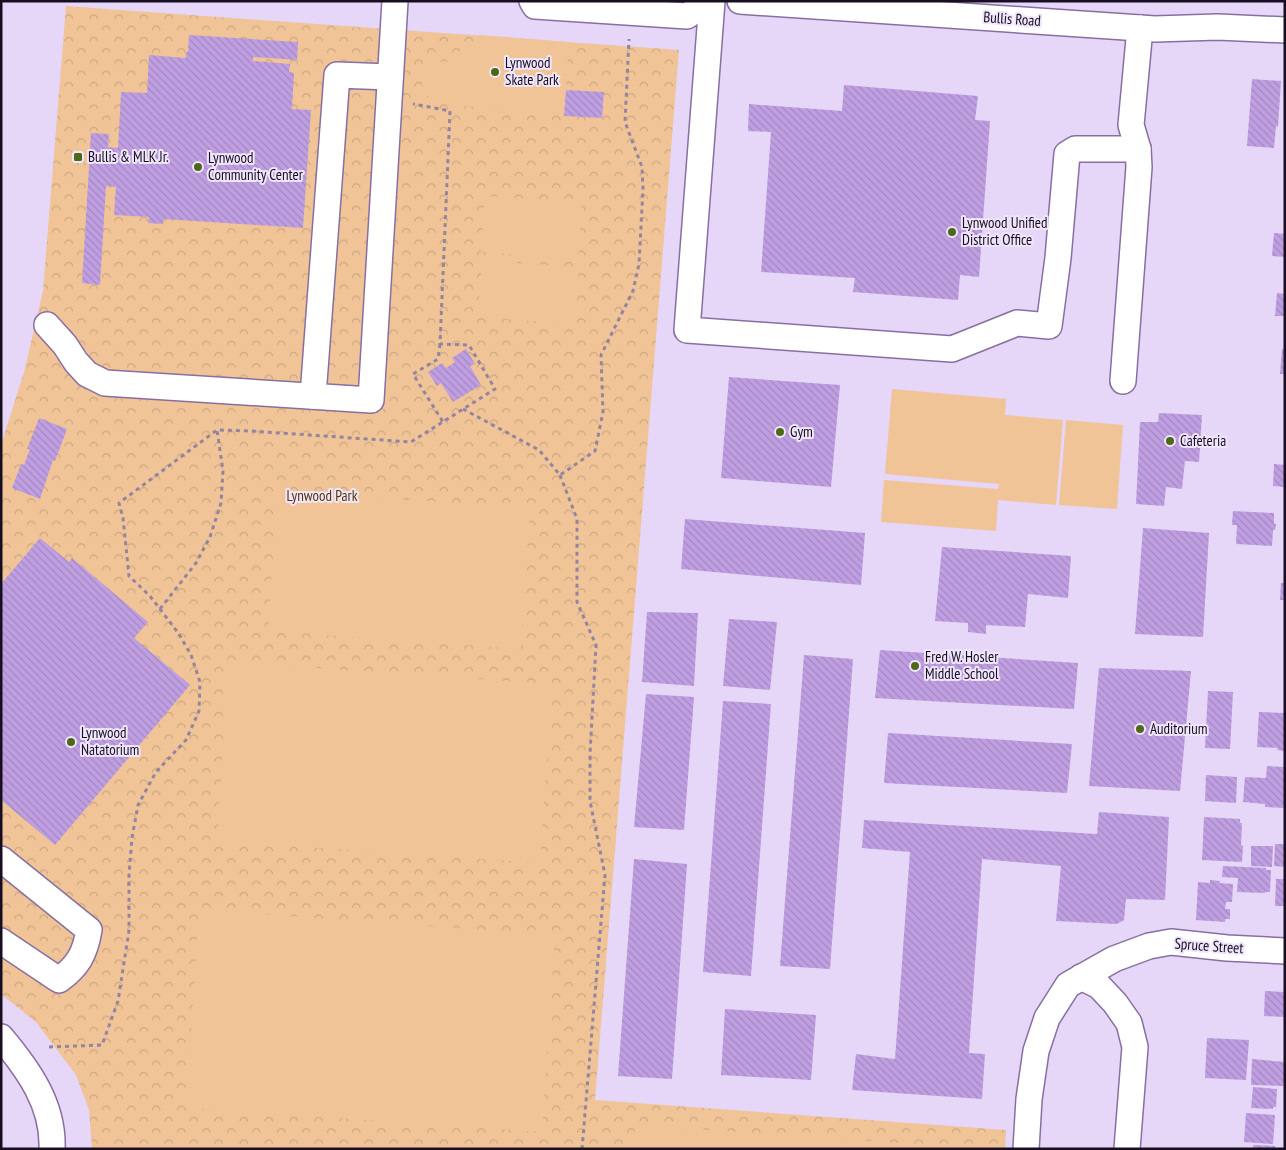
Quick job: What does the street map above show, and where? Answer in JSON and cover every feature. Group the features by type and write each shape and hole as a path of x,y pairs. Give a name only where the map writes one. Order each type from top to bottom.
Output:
{"street":[{"path":"47,325 87,374 105,383 371,400 395,1"},
{"path":"532,1 535,6 687,16 710,1"},
{"path":"710,1 687,330 952,348 1017,323 1049,326 1058,258 1066,154 1075,149 1138,149"},
{"name":"Bullis Road","path":"740,1 1030,11 1140,28 1218,27 1285,30"},
{"path":"1123,381 1139,167 1138,149 1131,125 1140,28"},
{"path":"313,396 337,75 390,77"},
{"path":"1,859 90,930 86,949 73,969 59,980 1,941"},
{"name":"Spruce Street","path":"1026,1149 1029,1099 1036,1051 1047,1018 1068,985 1114,959 1149,946 1171,942 1227,948 1285,951"},
{"path":"1082,978 1099,986 1115,1003 1129,1023 1135,1047 1127,1149"},
{"path":"1,1037 21,1060 37,1086 48,1114 52,1149"}],"path":[{"path":"560,475 595,451 603,412 601,355 633,291 639,264 643,189 642,167 625,122 629,39"},
{"path":"411,103 450,111 438,359 413,374 443,422"},
{"path":"49,1047 102,1045 118,1002 129,931 129,875 132,838 138,805 156,772 186,740 199,711 200,682 191,655 179,634 150,596 128,576 123,518 119,503 217,430 411,442 495,389 469,345 440,344"},
{"path":"463,409 539,450 560,475 577,519 577,602 596,645 590,754 590,801 605,875 582,1149"},
{"path":"160,609 196,563 210,537 221,503 223,471 217,430"}],"green space":[{"name":"Lynwood Park","path":"66,6 679,50 595,1100 1006,1130 1005,1149 92,1149 89,1110 76,1075 36,1022 1,994 1,445 24,372 43,291"},
{"name":"Lynwood Skate Park","path":"480,35 569,42 564,116 436,103 424,93 421,78 426,66 435,61 447,62"},
{"path":"485,196 582,202 578,259 481,252"},
{"path":"482,261 579,267 575,324 478,317"},
{"path":"892,389 1006,399 1005,415 1063,420 1056,505 998,500 996,531 881,522 884,480 998,489 999,484 885,474"},
{"path":"1066,420 1123,425 1117,509 1059,505"},
{"path":"277,491 530,508 521,649 268,631"},
{"path":"228,662 552,684 540,863 217,841"},
{"path":"199,910 555,935 542,1132 186,1108"},
{"path":"635,1125 944,1146 944,1149 634,1149"}],"building":[{"name":"Lynwood Community Center","path":"189,35 298,42 297,60 253,57 253,61 290,64 289,72 294,73 292,109 311,110 303,228 164,219 163,224 148,223 149,217 114,215 116,187 106,186 100,285 82,283 91,133 109,134 108,147 118,148 121,92 147,93 149,55 186,58"},
{"path":"1252,79 1281,81 1278,127 1276,126 1274,148 1247,146"},
{"path":"844,85 978,96 975,120 990,121 979,277 960,275 958,300 853,292 855,278 761,272 771,132 748,131 749,104 842,111"},
{"path":"566,90 604,92 602,118 564,116"},
{"path":"1274,233 1285,234 1285,257 1272,256"},
{"path":"1277,293 1285,294 1285,316 1275,316"},
{"path":"466,349 475,364 470,366 481,385 453,402 441,383 437,386 428,372 442,363 446,368 455,362 452,358"},
{"path":"1282,349 1285,349 1285,374 1280,374"},
{"name":"Gym","path":"729,377 840,385 831,487 721,478"},
{"name":"Cafeteria","path":"1159,413 1202,415 1199,462 1185,461 1182,489 1166,487 1164,506 1136,504 1140,422 1158,422"},
{"path":"39,418 67,429 55,461 53,460 40,499 12,488 21,464 24,465 30,449 27,449"},
{"path":"1274,464 1285,465 1285,487 1273,486"},
{"path":"1233,511 1274,513 1274,524 1276,524 1275,530 1273,530 1272,546 1236,544 1237,525 1232,525"},
{"path":"685,519 865,533 861,585 681,569"},
{"path":"1143,528 1209,533 1203,637 1135,634"},
{"name":"Lynwood Natatorium","path":"40,538 69,562 72,558 148,622 134,638 190,685 55,845 1,800 1,584"},
{"path":"942,547 1071,556 1068,598 1028,594 1025,627 986,625 986,634 968,632 968,623 935,621"},
{"path":"1281,583 1285,583 1285,600 1280,600"},
{"path":"647,612 698,613 694,686 642,682"},
{"path":"729,619 777,622 770,690 723,686"},
{"path":"880,650 1078,663 1074,709 875,698"},
{"path":"804,655 853,659 830,969 780,966"},
{"name":"Auditorium","path":"1099,668 1191,671 1180,791 1089,786"},
{"path":"1208,691 1233,692 1230,749 1205,748"},
{"path":"646,694 694,697 684,830 634,827"},
{"path":"723,701 771,704 751,976 703,972"},
{"path":"1259,712 1285,713 1285,751 1277,750 1278,748 1257,747"},
{"path":"888,733 1072,744 1067,793 884,783"},
{"path":"1267,766 1285,767 1285,808 1265,807 1265,804 1243,802 1245,777 1266,778"},
{"path":"1206,775 1237,777 1236,803 1205,801"},
{"path":"1099,812 1169,817 1165,900 1126,899 1124,920 1117,924 1056,921 1061,866 982,859 969,1053 985,1054 982,1099 852,1090 856,1054 895,1059 910,852 862,848 864,820 1097,834"},
{"path":"1204,817 1240,819 1240,823 1242,823 1242,862 1202,860"},
{"path":"1275,844 1285,844 1285,867 1274,866"},
{"path":"1251,846 1273,846 1272,867 1251,866"},
{"path":"634,859 687,864 672,1079 618,1076"},
{"path":"1223,866 1266,868 1266,870 1271,870 1270,892 1237,892 1238,878 1222,877"},
{"path":"1276,879 1285,879 1285,906 1275,906"},
{"path":"1210,880 1233,884 1232,902 1226,902 1225,909 1230,909 1230,919 1225,919 1225,922 1196,920 1198,882 1210,883"},
{"path":"1265,991 1285,992 1285,1017 1264,1016"},
{"path":"725,1009 816,1015 811,1080 721,1075"},
{"path":"1207,1038 1249,1040 1246,1080 1205,1078"},
{"path":"1252,1059 1285,1062 1285,1086 1251,1085"},
{"path":"1253,1087 1277,1089 1276,1107 1273,1107 1273,1109 1251,1108"},
{"path":"1246,1113 1275,1115 1273,1144 1244,1142"},
{"path":"1253,1145 1275,1146 1275,1149 1253,1149"}],"place":[{"name":"Lynwood Skate Park","path":"495,72"},
{"name":"Bullis & MLK Jr.","path":"78,157"},
{"name":"Lynwood Community Center","path":"198,167"},
{"name":"Lynwood Unified District Office","path":"952,232"},
{"name":"Gym","path":"780,432"},
{"name":"Cafeteria","path":"1170,441"},
{"name":"Fred W. Hosler Middle School","path":"915,666"},
{"name":"Auditorium","path":"1140,729"},
{"name":"Lynwood Natatorium","path":"71,742"}]}
